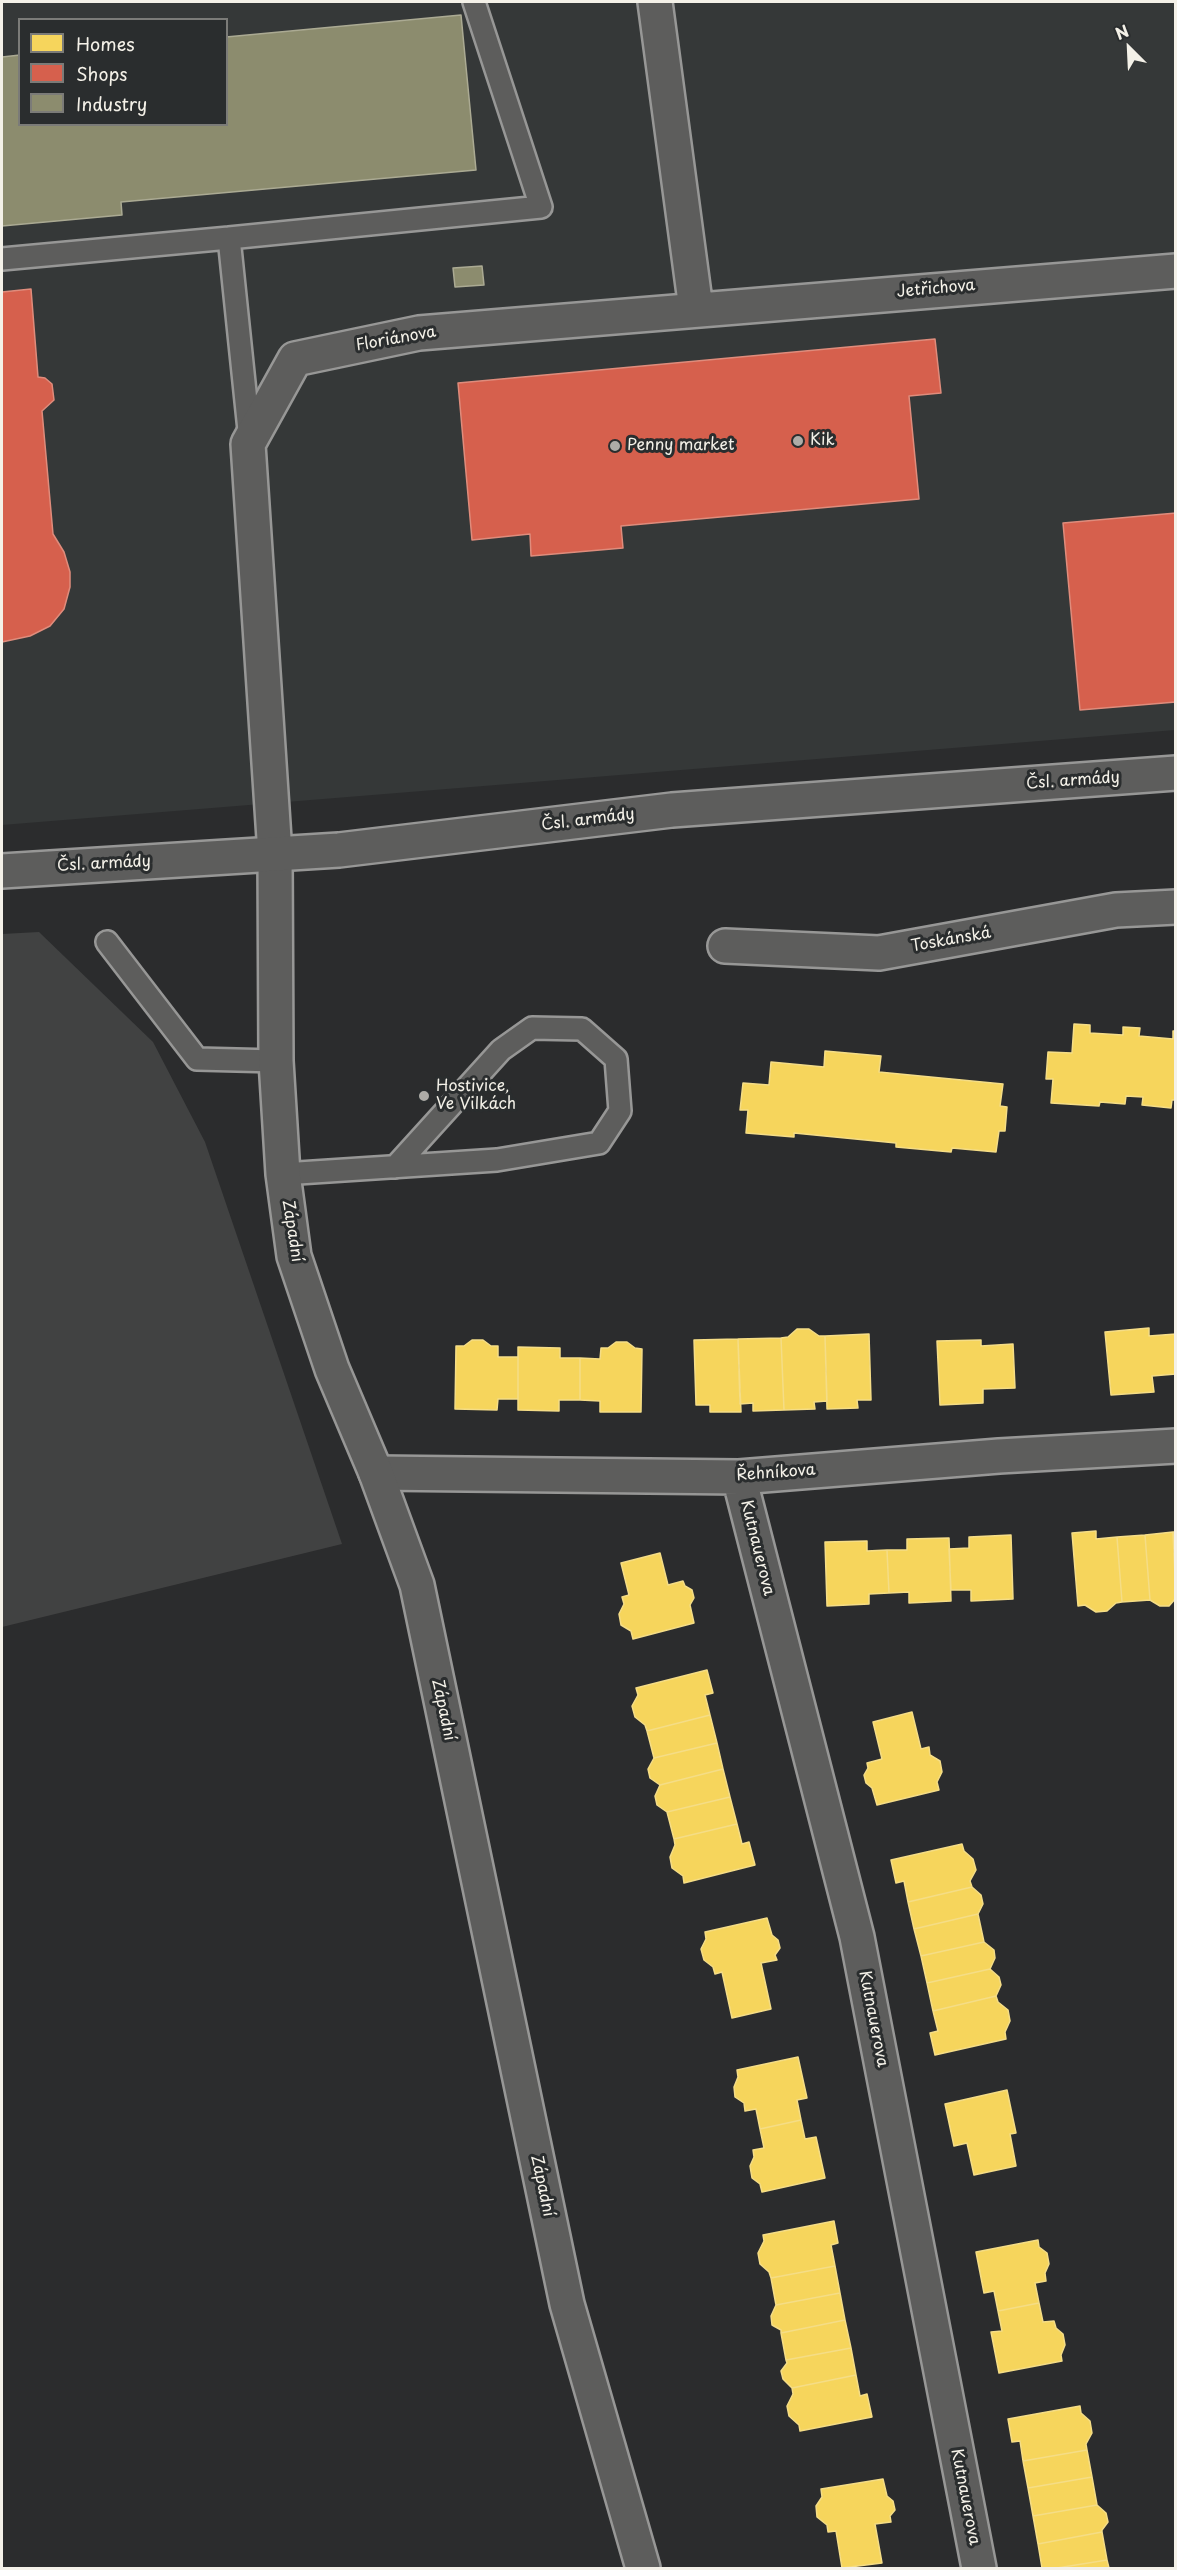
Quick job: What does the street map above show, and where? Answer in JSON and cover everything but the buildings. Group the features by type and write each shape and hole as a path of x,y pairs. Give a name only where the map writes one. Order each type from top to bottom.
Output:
{"street":[{"path":"656,2 696,309"},
{"name":"Jetřichova","path":"696,309 1176,271"},
{"name":"Floriánova","path":"275,854 248,444 295,359 419,333 696,309"},
{"name":"Čsl. armády","path":"2,871 339,850 672,810 1176,773"},
{"name":"Západní","path":"275,854 276,1061 283,1174 294,1256 332,1368 376,1473 417,1585 567,2304 643,2568"},
{"name":"Toskánská","path":"725,946 879,953 1116,910 1176,907"},
{"name":"Řehníkova","path":"376,1473 739,1477 999,1456 1176,1446"},
{"name":"Kutnauerova","path":"739,1477 857,1937 979,2568"}],"lane":[{"path":"2,259 541,207 474,2"},
{"path":"229,238 250,440"},
{"path":"107,942 197,1059 276,1061"},
{"path":"283,1174 395,1167 497,1160 599,1143 620,1111 616,1059 582,1029 532,1028 501,1050 395,1167"}],"shaded area":[{"path":"2,2 1175,2 1175,730 2,825"},
{"path":"39,932 153,1042 205,1142 342,1544 2,1627 2,934"}],"place":[{"name":"Kik","path":"798,441"},
{"name":"Penny market","path":"615,446"},
{"name":"Hostivice, Ve Vilkách","path":"424,1096"}]}
